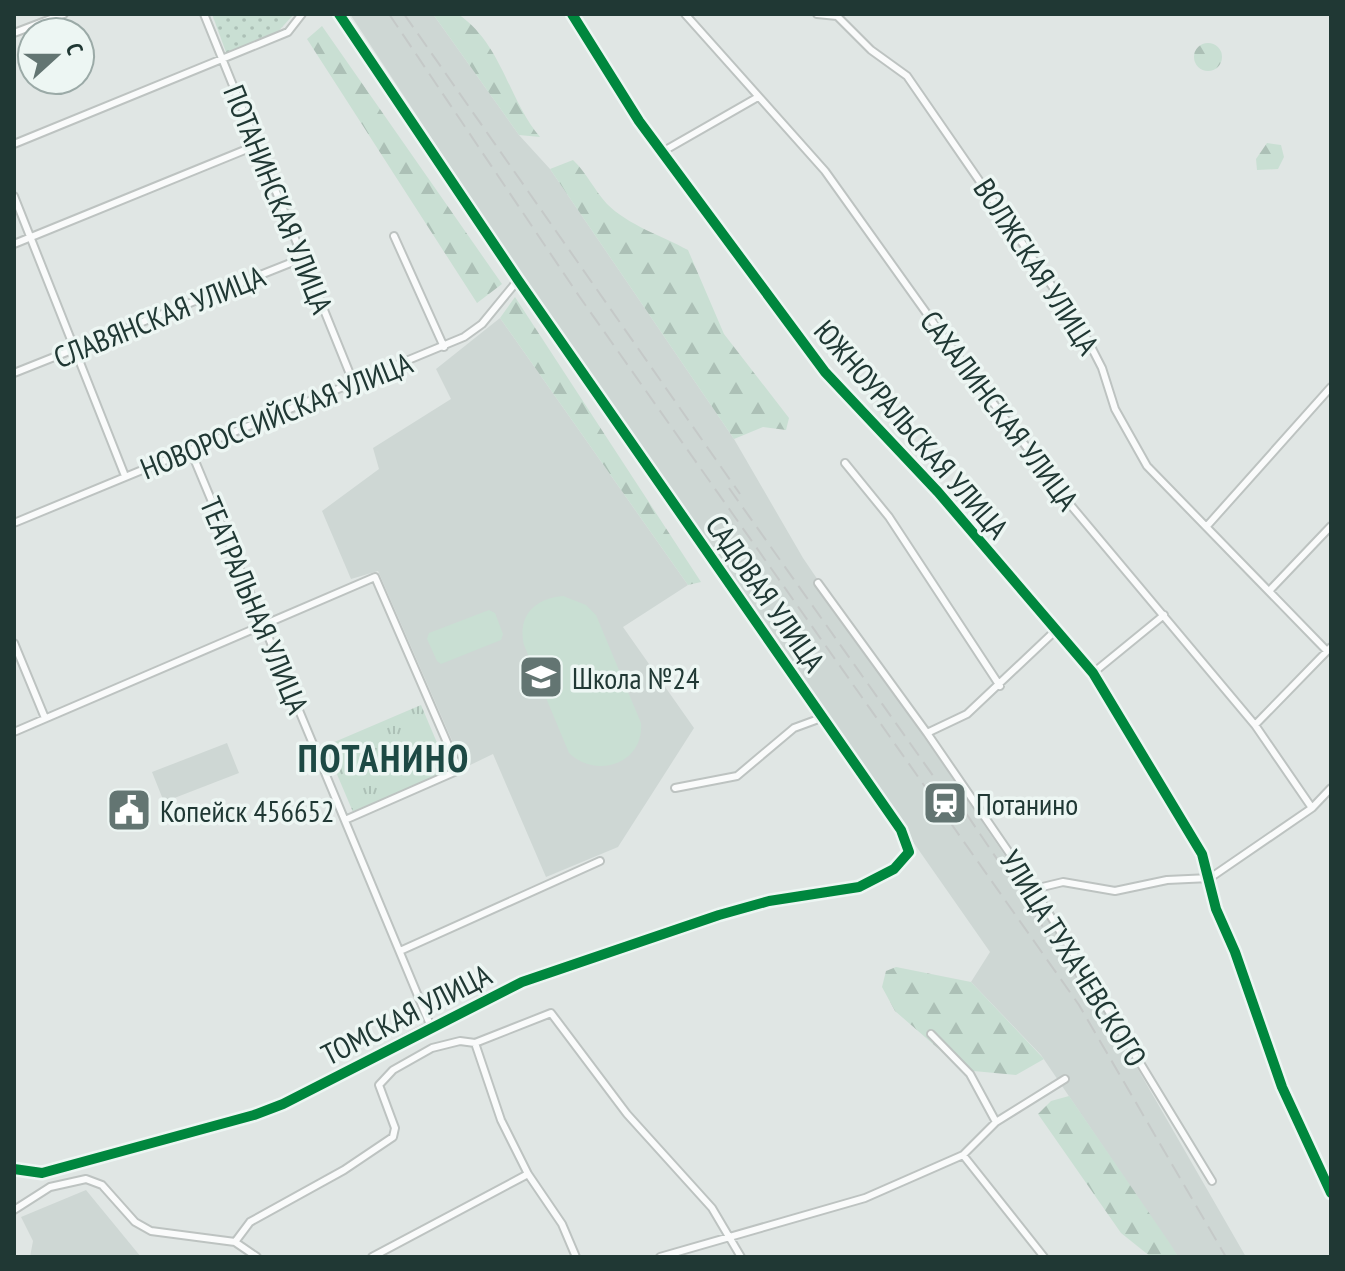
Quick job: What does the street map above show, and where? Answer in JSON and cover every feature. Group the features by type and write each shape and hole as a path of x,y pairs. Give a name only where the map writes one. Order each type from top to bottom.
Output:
{"street":[{"path":"14,33 64,14"},
{"name":"ПОТАНИНСКАЯ УЛИЦА","path":"204,14 354,384"},
{"path":"14,144 288,32 302,14"},
{"name":"САДОВАЯ УЛИЦА","path":"339,14 518,280 901,830 909,852 877,880 859,887 819,893"},
{"name":"ЮЖНОУРАЛЬСКАЯ УЛИЦА","path":"572,14 662,152 825,372 938,492 1093,673 1202,854 1216,909 1235,952 1282,1087 1331,1193"},
{"name":"САХАЛИНСКАЯ УЛИЦА","path":"685,14 825,171 945,339 1068,502 1255,725 1301,787 1312,808"},
{"name":"ВОЛЖСКАЯ УЛИЦА","path":"817,14 837,16 871,50 907,76 1083,331 1102,368 1115,409 1147,466 1329,649"},
{"path":"662,152 758,97"},
{"path":"14,244 257,145"},
{"path":"14,196 125,476"},
{"path":"394,236 444,347"},
{"name":"СЛАВЯНСКАЯ УЛИЦА","path":"14,373 303,258"},
{"name":"НОВОРОССИЙСКАЯ УЛИЦА","path":"14,523 444,347 482,324 518,280"},
{"path":"1207,526 1331,387"},
{"name":"ТЕАТРАЛЬНАЯ УЛИЦА","path":"190,449 431,1027"},
{"path":"845,463 889,517 1000,686"},
{"path":"1271,589 1331,526"},
{"path":"14,732 375,577 459,770 345,820"},
{"name":"УЛИЦА ТУХАЧЕВСКОГО","path":"818,583 927,733 1034,889 1212,1181"},
{"path":"1093,673 1164,615"},
{"path":"927,733 967,714 1055,631"},
{"path":"14,643 45,718"},
{"path":"1255,725 1329,649"},
{"path":"675,788 737,776 794,728 824,717"},
{"path":"1034,889 1063,882 1115,891 1167,880 1210,878 1312,808 1331,788"},
{"name":"ТОМСКАЯ УЛИЦА","path":"400,951 600,861"},
{"name":"ТОМСКАЯ УЛИЦА","path":"14,1169 42,1173 254,1115 283,1104 522,982 719,915 819,893"},
{"path":"235,1242 250,1222 344,1170 393,1137 395,1128 379,1085 381,1080 432,1048 460,1041 475,1043 551,1013 627,1114 712,1208 741,1257"},
{"path":"931,1034 970,1074 996,1122"},
{"path":"475,1043 501,1120 528,1174 562,1224 576,1257"},
{"path":"660,1257 865,1198 963,1155 996,1122 1065,1079"},
{"path":"963,1155 1044,1257"},
{"path":"372,1257 528,1174"},
{"path":"14,1210 50,1187 86,1179 102,1185 135,1222 151,1231 235,1242 257,1257"}],"shaded area":[{"path":"350,14 433,14 519,135 550,169 734,439 803,558 1071,953 1246,1257 1178,1257 1041,1055 971,982 990,952 598,391"},
{"name":"Школа №24","path":"500,318 688,585 623,627 694,728 618,847 546,877 493,754 464,768 378,571 351,579 322,511 379,469 373,448 451,399 436,369"},
{"path":"227,743 239,773 164,802 152,772"},
{"path":"86,1190 141,1257 30,1257 33,1241 21,1217"}],"green space":[{"path":"212,14 294,14 275,35 227,55"},
{"path":"433,14 458,14 473,26 495,56 520,106 540,137 519,135"},
{"path":"322,26 502,284 477,303 307,39"},
{"path":"1208,43 1218,47 1222,57 1218,67 1208,71 1198,67 1194,57 1198,47"},
{"path":"1267,143 1281,145 1284,157 1278,169 1257,170 1256,159"},
{"path":"573,160 602,199 615,211 688,250 724,334 789,418 786,430 763,427 734,439 550,169"},
{"path":"515,297 701,582 688,585 500,318"},
{"path":"563,596 586,605 596,615 641,723 635,749 616,763 592,765 569,753 524,645 523,625 530,610 544,600"},
{"path":"489,610 495,613 503,634 501,640 441,664 437,661 427,639 429,633"},
{"path":"421,705 449,771 353,812 325,746"},
{"path":"896,967 971,982 1044,1059 1016,1075 963,1070 895,1011 882,987 886,971"},
{"path":"1069,1096 1178,1257 1151,1257 1121,1233 1038,1114 1051,1101"}],"railway":[{"path":"389,14 579,296 1079,1005 1226,1257"},
{"path":"404,14 740,494"},
{"path":"729,488 956,808"},
{"path":"953,794 1091,998 1111,1039"}],"cycle path":[{"path":"14,1169 42,1173 254,1115 283,1104 522,982 719,915 769,901 859,887 894,869 909,852 901,830 518,280 339,14"},
{"path":"572,14 639,121 825,372 938,492 1093,673 1202,854 1216,909 1235,952 1282,1087 1331,1193"}],"place":[{"name":"Школа №24","path":"541,677"},
{"name":"Потанино","path":"945,803"},
{"name":"Копейск 456652","path":"129,810"}],"district":[{"name":"ПОТАНИНО","path":"384,757"}]}
